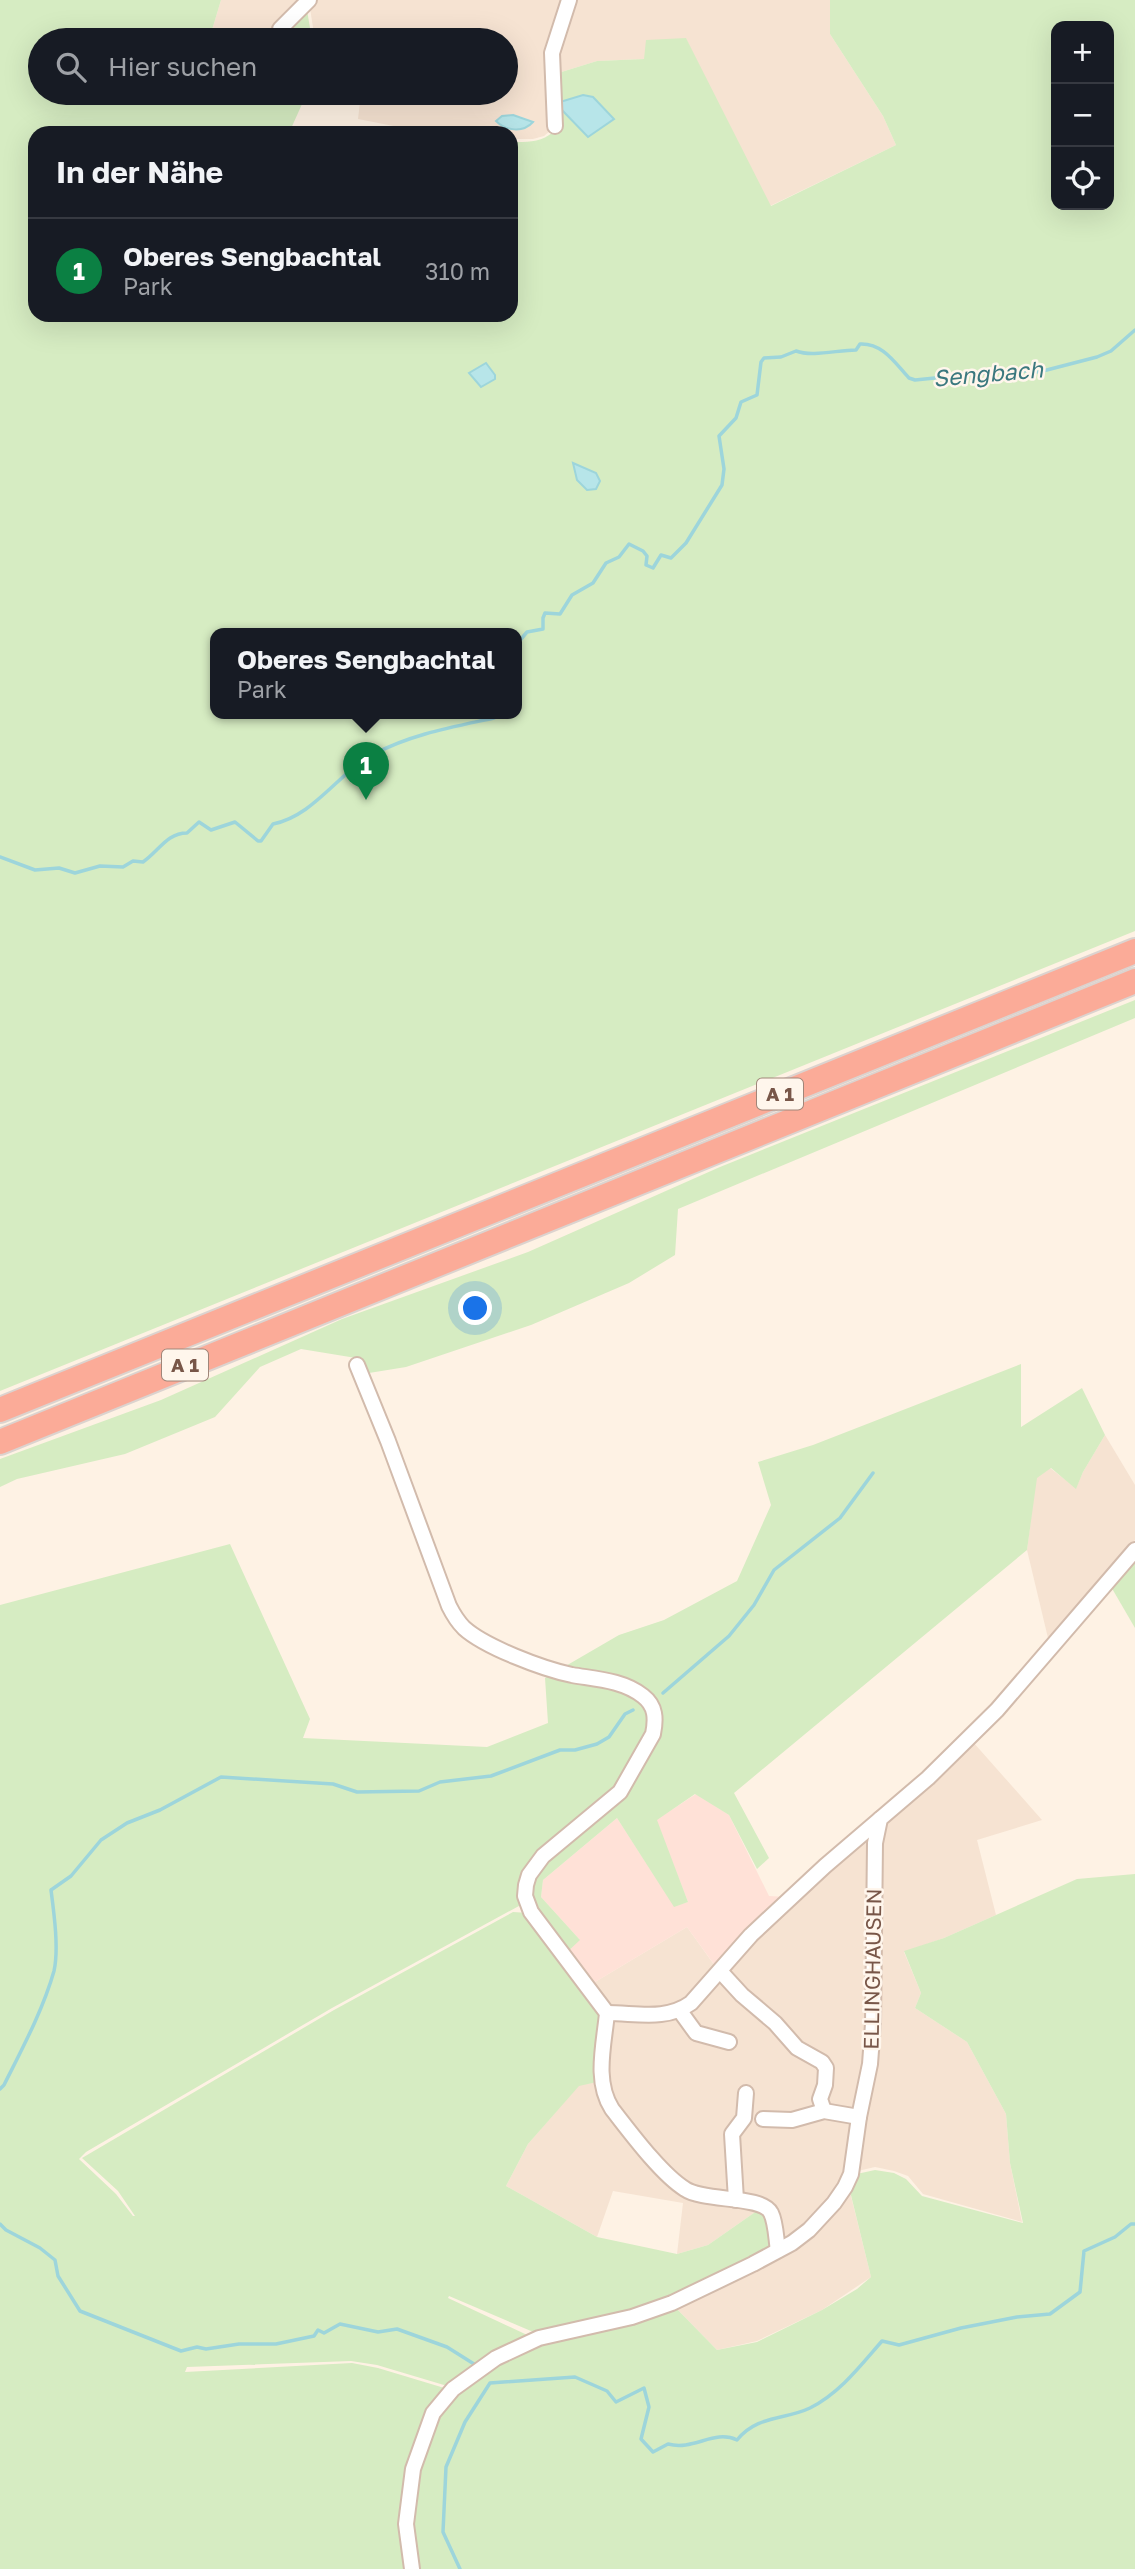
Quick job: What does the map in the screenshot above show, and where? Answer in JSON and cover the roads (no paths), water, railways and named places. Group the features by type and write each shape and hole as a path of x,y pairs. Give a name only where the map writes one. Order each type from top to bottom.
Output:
{"highway":[{"name":"A 1","path":"0,1410 1135,951"},
{"name":"A 1","path":"0,1441 1135,981"}],"street":[{"path":"281,28 309,0"},
{"path":"555,126 552,53 569,0"},
{"path":"357,1365 449,1606 457,1620 480,1639 528,1661 568,1674 613,1682 635,1691 650,1703 655,1724 653,1734 620,1793 544,1856 529,1875 525,1896 531,1912 607,2013 602,2083 604,2097 612,2109 681,2187 695,2195 767,2207 771,2213 778,2250 692,2294 652,2310 539,2338 496,2358 453,2389 433,2413 413,2469 406,2524 412,2569"},
{"path":"607,2013 659,2015 680,2011 691,2003 769,1918 965,1743 997,1710 1135,1550"},
{"name":"ELLINGHAUSEN","path":"778,2250 792,2243 821,2218 840,2195 851,2174 870,2064 875,1843 880,1819"},
{"path":"720,1971 742,1995 775,2023 797,2048 822,2062 826,2068 825,2085 820,2099 824,2111"},
{"path":"680,2011 695,2033 729,2042"},
{"path":"736,2200 732,2134 744,2118 746,2093"},
{"path":"762,2119 792,2120 824,2111 859,2117"}],"water":[{"path":"583,95 593,97 614,119 588,137 560,108 560,102"},
{"path":"513,115 533,122 518,129 518,126 504,126 496,121 502,116"},
{"path":"486,363 495,379 481,387 469,373"},
{"path":"573,463 596,473 600,481 596,489 587,490 577,480"}],"waterway":[{"name":"Sengbach","path":"522,638 527,632 543,629 545,613 560,614 572,595 593,583 606,563 619,557 629,544 643,551 647,556 646,565 653,568 661,555 671,558 686,543 722,485 724,469 719,436 736,418 741,402 757,395 761,362 764,358 781,357 796,351 817,353 856,350 860,344 882,350 909,378 915,380 1014,370 1039,372 1111,351 1135,330"},
{"name":"Sengbach","path":"0,857 35,870 59,868 75,873 100,866 123,867 133,861 143,862 169,839 187,833 199,822 211,830 235,822 261,841 273,824 301,812 374,754 418,736 489,719"},
{"path":"663,1693 729,1636 754,1605 774,1570 840,1518 873,1473"},
{"path":"0,2089 32,2029 54,1971 56,1942 51,1890 71,1876 101,1840 127,1823 160,1810 221,1777 333,1784 357,1792 419,1791 440,1782 491,1776 560,1750 575,1750 597,1744 609,1737 625,1714 633,1710"},
{"path":"0,2224 55,2260 58,2276 80,2311 181,2351 197,2347 206,2349 239,2344 276,2344 314,2336 318,2330 324,2333 340,2324 378,2332 397,2329 447,2347 474,2364"},
{"path":"460,2569 443,2532 446,2467 465,2422 490,2383 575,2377 607,2391 616,2402 644,2388 649,2407 641,2439 653,2452 668,2444 687,2445 720,2437 737,2440 753,2426 801,2412 821,2402 849,2378 882,2341 899,2345 961,2328 1017,2317 1050,2314 1080,2292 1084,2251 1115,2237 1131,2224 1135,2224"}],"place":[{"name":"Oberes Sengbachtal","path":"366,800"}]}
